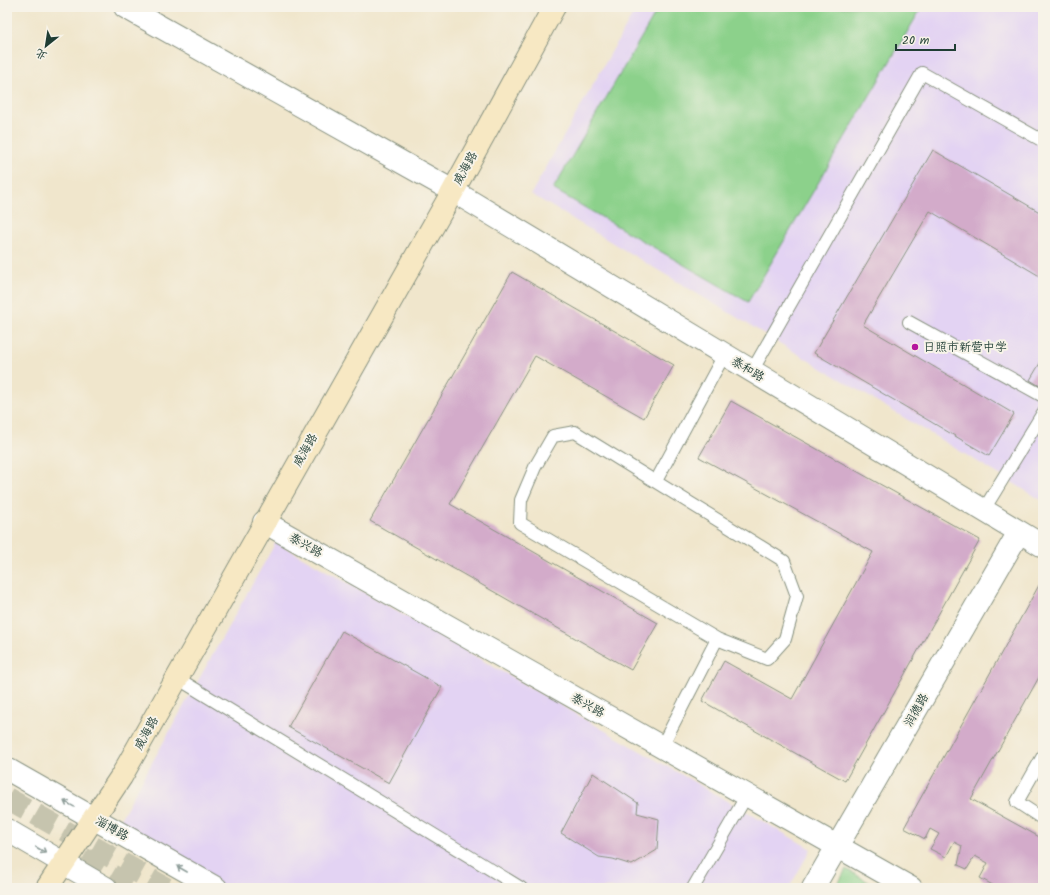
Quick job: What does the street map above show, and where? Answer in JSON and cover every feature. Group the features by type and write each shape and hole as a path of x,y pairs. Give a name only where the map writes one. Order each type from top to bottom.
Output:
{"main road":[{"name":"威海路","path":"47,888 121,777 554,7"}],"street":[{"name":"泰和路","path":"125,7 452,190 1043,546"},
{"name":"泰兴路","path":"264,522 911,888"},
{"name":"润德路","path":"813,888 1019,532"},
{"name":"淄博路","path":"7,769 216,888"},
{"path":"7,830 106,888"}],"lane":[{"path":"752,371 922,73 1043,141"},
{"path":"909,322 1043,396"},
{"path":"656,481 724,355"},
{"path":"984,511 1043,413"},
{"path":"576,432 784,561 796,596 785,639 767,659 717,639 520,524 521,500 535,467 553,436 576,432"},
{"path":"662,746 717,639"},
{"path":"177,678 521,888"},
{"path":"1043,756 1017,802 1043,819"},
{"path":"693,888 747,795"}],"shaded area":[{"name":"日照市新营中学","path":"637,7 1043,7 1043,501 531,194"},
{"path":"276,542 811,849 789,888 214,888 113,832"}],"green space":[{"path":"659,7 922,7 748,302 553,189"},
{"path":"846,869 879,888 836,888"}],"building":[{"path":"933,150 1043,214 1043,278 930,211 863,325 1014,414 989,456 814,353"},
{"path":"512,272 674,365 644,418 535,356 450,504 658,623 631,670 370,521"},
{"path":"1043,358 1043,388 1030,380"},
{"path":"731,401 980,540 845,781 702,701 724,661 792,699 873,552 699,457"},
{"path":"1043,578 1043,670 971,799 1043,839 1043,888 998,888 980,878 988,863 975,856 967,869 958,865 962,846 954,842 946,857 930,849 939,834 930,829 925,839 904,828"},
{"path":"342,631 442,687 389,783 288,727"},
{"path":"593,773 638,803 637,813 659,819 657,850 632,865 613,859 599,857 561,833"}],"tunnel":[{"path":"7,798 166,888"},
{"path":"83,858 133,888"}],"place":[{"name":"日照市新营中学","path":"915,347"}]}
